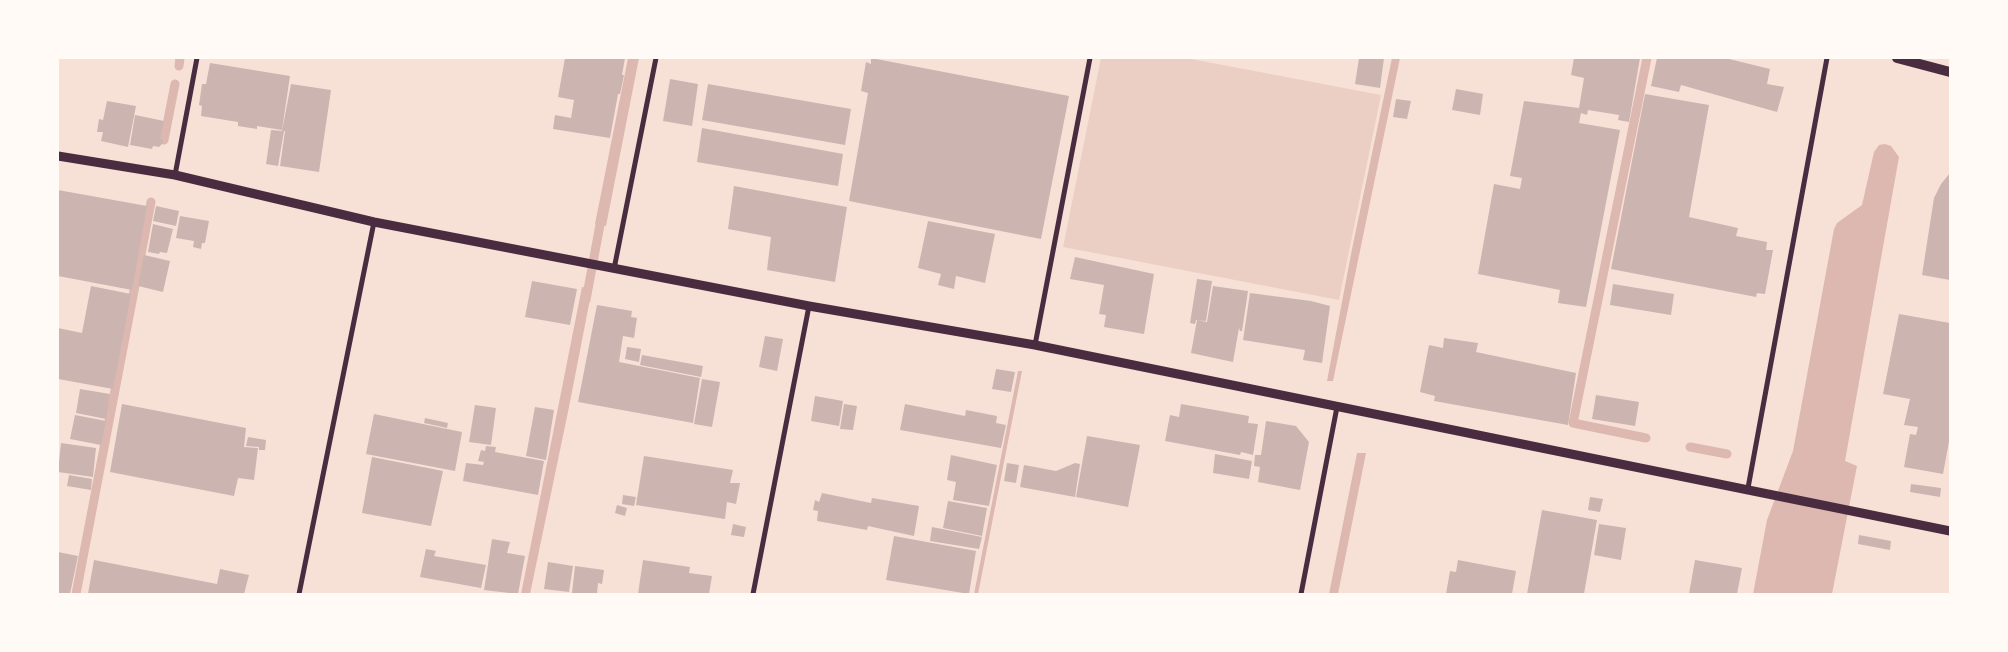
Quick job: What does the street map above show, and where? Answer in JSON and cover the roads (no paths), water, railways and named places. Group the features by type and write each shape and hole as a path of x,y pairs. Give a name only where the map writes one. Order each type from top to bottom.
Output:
{"main road":[{"path":"1897,58 1950,72"}],"street":[{"path":"175,174 197,58"},
{"path":"614,268 656,58"},
{"path":"1036,345 1090,58"},
{"path":"1748,488 1827,58"},
{"path":"58,156 175,174 374,222 809,306 1036,345 1337,407 1748,488 1950,531"},
{"path":"299,594 374,222"},
{"path":"753,594 809,306"},
{"path":"1301,594 1337,407"}],"waterway":[{"path":"179,66 180,58"},
{"path":"1646,438 1573,423 1647,58"},
{"path":"164,140 175,84"},
{"path":"76,594 151,202"},
{"path":"586,300 602,214"},
{"path":"1690,447 1727,454"}]}
